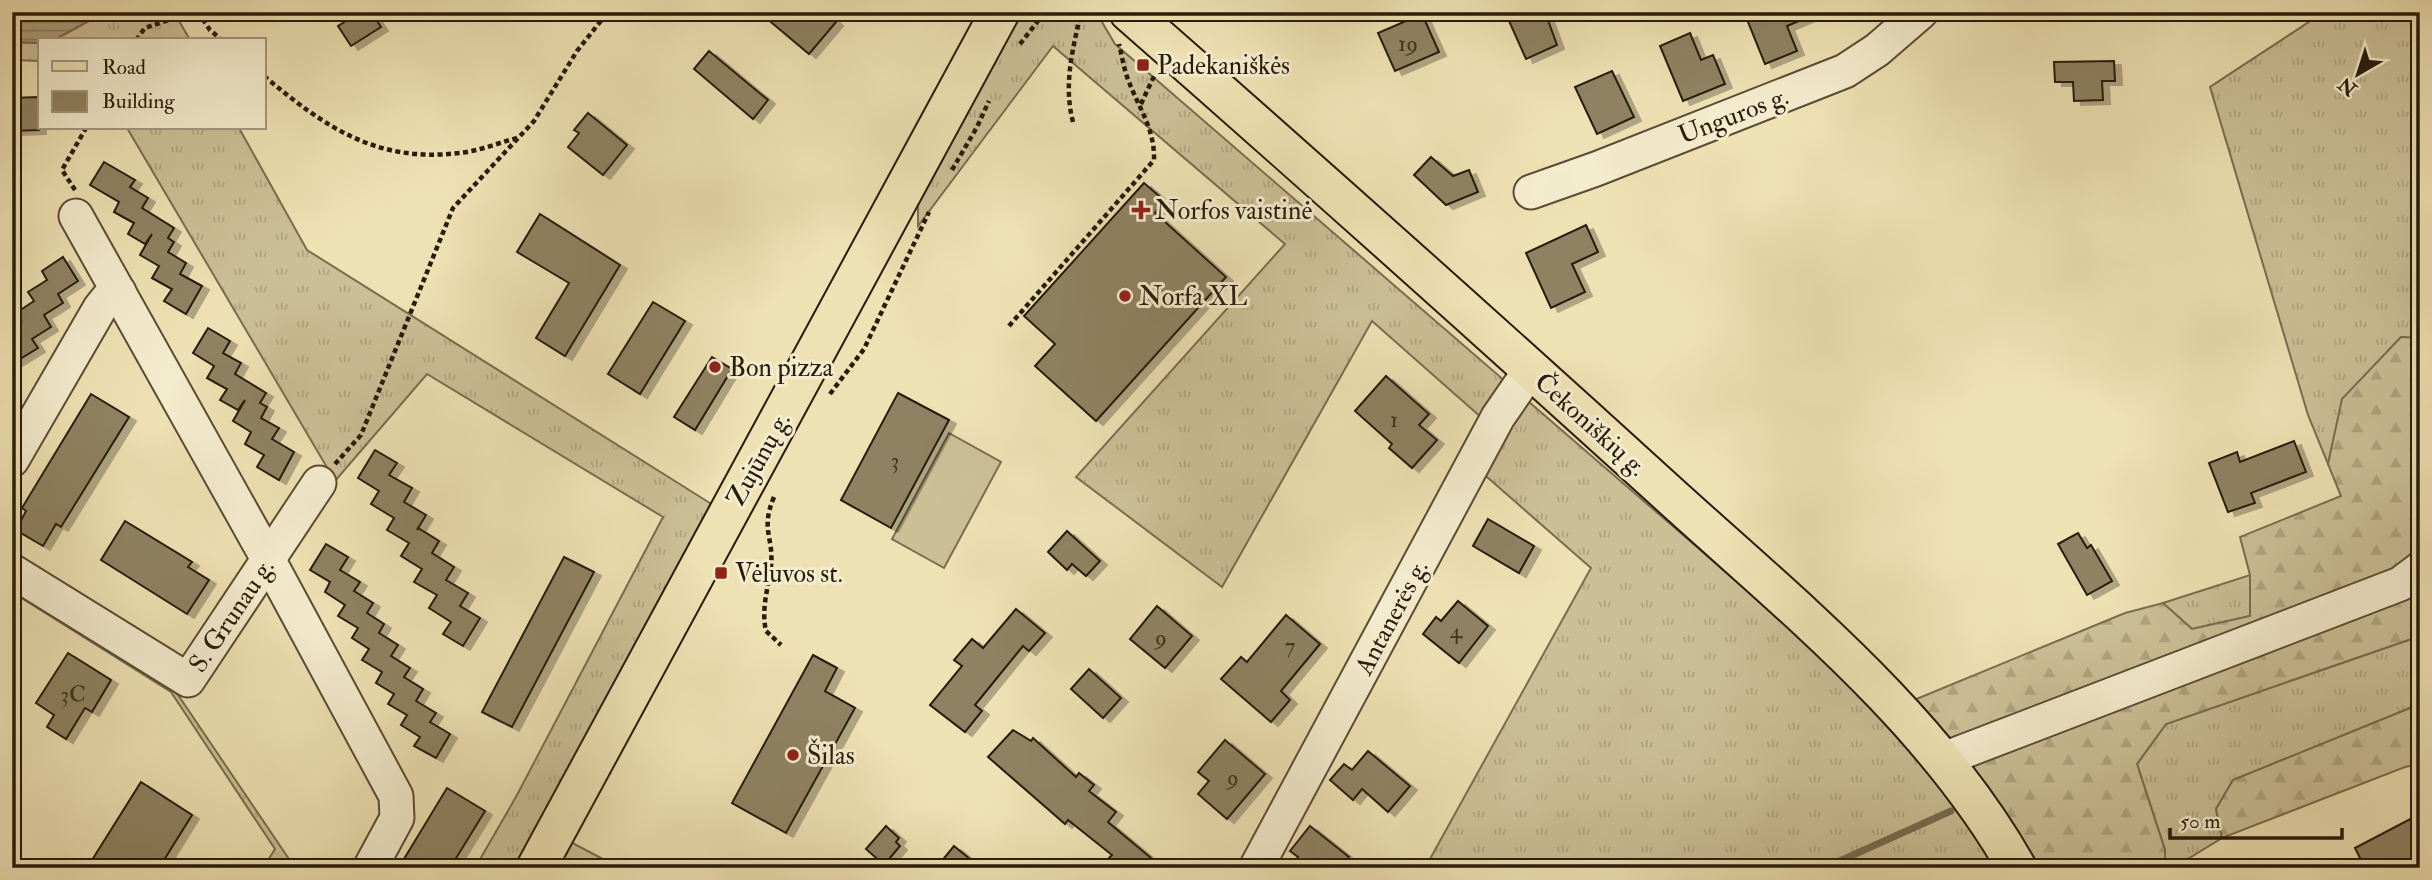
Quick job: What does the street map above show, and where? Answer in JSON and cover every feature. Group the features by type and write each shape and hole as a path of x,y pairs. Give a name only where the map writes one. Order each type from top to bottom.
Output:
{"main road":[{"name":"Zujūnų g.","path":"536,868 1000,12"},
{"name":"Čekoniškių g.","path":"1123,22 1531,369 1798,612 1884,695 1944,760 1992,825 2017,868"}],"street":[{"name":"Unguros g.","path":"1531,192 1845,71 1877,51 1921,12"},
{"path":"76,216 268,559 396,796 397,818 370,868"},
{"path":"12,460 100,308 108,298 119,292"},
{"name":"Antanerės g.","path":"1256,868 1498,417 1531,369"},
{"name":"S. Grunau g.","path":"12,571 188,680 319,483"},
{"path":"1944,760 2400,584 2420,569"}],"path":[{"path":"138,38 145,28 192,12"},
{"path":"198,12 210,30 220,38"},
{"path":"319,483 360,435 453,208 534,121 577,51 608,12"},
{"path":"1017,48 1045,12"},
{"path":"1073,122 1068,104 1068,77 1081,12"},
{"path":"1009,326 1154,160 1152,139 1129,82 1123,22"},
{"path":"1140,104 1157,70"},
{"path":"266,78 332,126 365,144 393,152 461,153 518,138"},
{"path":"950,172 977,127 992,93"},
{"path":"76,216 83,204 62,170 85,130"},
{"path":"827,398 864,349 874,331 932,206"},
{"path":"778,489 766,514 771,563 763,608 766,631 781,645"}],"green space":[{"path":"99,12 174,12 189,38 58,38 96,17"},
{"path":"1018,12 1096,12 1115,44 1837,671 1923,762 1998,868 1969,868 1965,862 1932,868 1425,868 1591,568 1463,456 1483,419 1372,321 1222,587 1076,477 1285,244 1053,46 918,226 918,198"},
{"path":"2324,12 2420,12 2420,338 2401,337 2343,399 2328,464 2308,415 2210,87"},
{"path":"12,42 38,43 38,61 12,60"},
{"path":"128,130 240,130 307,250 713,505 514,868 475,868 517,795 663,517 427,374 335,481"},
{"path":"2401,337 2420,338 2420,636 2166,724 2137,764 2165,850 2165,868 2035,868 1914,700 2125,613 2163,603 2192,629 2250,616 2250,575 2240,537 2341,496 2328,464 2342,399"},
{"path":"949,433 1001,462 944,568 892,539"},
{"path":"2250,575 2250,616 2192,629 2163,603"},
{"path":"12,584 172,686 295,868 263,868 275,849 171,692 12,592"},
{"path":"2420,636 2420,704 2233,780 2216,809 2222,838 2173,868 2165,868 2165,850 2137,764 2166,724"},
{"path":"2420,704 2420,764 2405,767 2222,838 2216,809 2233,780"},
{"path":"563,838 618,867 547,868"}],"shaded area":[{"path":"12,12 99,12 96,17 58,38 38,38 38,43 12,42"}],"building":[{"path":"360,12 371,12 381,27 351,46 338,26"},
{"path":"759,12 825,12 836,22 809,54"},
{"path":"1505,12 1545,12 1557,45 1526,59"},
{"path":"1744,12 1820,12 1787,26 1797,51 1765,64"},
{"path":"1422,14 1439,52 1395,71 1378,33"},
{"path":"1690,33 1701,60 1713,55 1725,84 1683,101 1660,46"},
{"path":"709,51 768,100 753,119 694,69"},
{"path":"2114,61 2115,81 2102,81 2103,100 2074,101 2073,82 2055,82 2054,62"},
{"path":"1612,71 1634,117 1597,134 1575,87"},
{"path":"38,97 39,130 12,131 12,98"},
{"path":"588,113 627,145 603,175 568,147 579,133 574,130"},
{"path":"1431,157 1453,176 1469,170 1478,192 1446,205 1414,175"},
{"path":"104,162 135,180 130,187 148,198 142,208 174,228 168,238 174,242 168,252 186,263 180,274 202,286 186,314 164,301 172,289 152,278 159,266 140,255 152,234 145,244 128,234 134,223 114,212 119,202 90,185"},
{"name":"Norfa XL","path":"1144,183 1165,201 1155,213 1226,277 1096,421 1035,366 1055,344 1024,316"},
{"path":"540,214 620,265 565,356 536,338 569,283 517,252"},
{"path":"1586,225 1598,252 1572,264 1585,292 1551,308 1526,253"},
{"path":"63,257 78,281 58,294 63,303 44,315 51,327 32,339 38,348 12,364 12,308 22,322 16,313 34,301 28,292 47,280 42,271"},
{"path":"653,302 685,321 640,394 608,374"},
{"path":"208,328 230,341 223,353 241,363 235,374 266,393 260,403 267,407 261,418 279,428 272,439 294,452 279,480 257,467 264,455 245,444 251,432 233,421 245,400 238,410 220,400 227,389 207,378 214,366 193,353"},
{"path":"712,357 732,369 695,430 674,417"},
{"path":"1386,376 1429,414 1419,425 1437,440 1412,468 1389,448 1392,444 1355,411"},
{"path":"898,393 949,420 891,528 841,500"},
{"path":"91,394 129,417 61,527 56,524 43,546 16,530 26,511 22,508"},
{"path":"2294,441 2306,472 2251,493 2255,503 2228,512 2209,463 2237,452 2240,462"},
{"path":"375,450 397,463 389,475 412,488 404,502 426,515 418,528 439,541 432,553 454,567 446,580 468,593 460,606 480,618 463,646 443,634 451,622 429,608 437,595 414,582 422,569 401,556 409,543 387,530 394,518 371,504 379,491 358,478"},
{"path":"1488,519 1534,546 1519,573 1473,546"},
{"path":"125,521 192,562 188,567 209,580 187,614 101,560"},
{"path":"1067,531 1100,561 1086,576 1072,564 1067,570 1048,552"},
{"path":"2078,533 2087,548 2091,545 2112,581 2087,595 2058,544"},
{"path":"326,544 348,557 340,570 360,582 354,591 373,603 367,613 384,624 379,633 398,645 391,656 410,668 404,677 423,689 416,701 436,713 430,722 450,734 436,758 414,746 420,737 401,725 407,715 388,704 394,694 376,683 382,672 362,660 369,649 352,638 358,628 338,616 345,605 325,592 330,582 310,570"},
{"path":"564,557 594,572 512,727 482,712"},
{"path":"1458,601 1488,626 1459,663 1423,634 1436,617 1441,621"},
{"path":"1157,606 1192,636 1165,668 1130,639"},
{"path":"1016,609 1045,633 1029,651 1023,646 975,705 982,711 965,732 930,705 962,666 954,660 972,639 983,648"},
{"path":"1286,615 1320,644 1281,691 1290,700 1271,722 1221,679 1241,657 1247,662"},
{"path":"68,653 111,680 92,712 85,708 66,739 47,727 54,715 36,703"},
{"name":"Šilas","path":"813,655 837,668 825,691 855,708 786,833 732,803"},
{"path":"1089,669 1121,698 1103,718 1071,689"},
{"path":"1013,730 1031,741 1033,738 1076,777 1079,773 1094,785 1089,791 1116,812 1108,822 1163,868 1116,868 1107,860 1112,855 1068,820 1065,824 988,757"},
{"path":"1225,740 1265,774 1227,819 1198,794 1209,781 1198,772"},
{"path":"1368,751 1410,786 1388,812 1362,789 1353,800 1330,780 1344,764 1352,770"},
{"path":"141,782 192,815 159,868 87,868"},
{"path":"447,788 485,811 450,868 418,868 404,859"},
{"path":"2420,814 2420,868 2365,868 2355,848"},
{"path":"886,826 899,838 896,842 900,846 884,865 866,849"},
{"path":"1310,826 1349,857 1341,868 1290,868 1298,857 1290,851"},
{"path":"954,846 981,868 936,868"}],"waterway":[{"path":"1824,868 1951,811"}],"place":[{"name":"Padekaniškės","path":"1143,65"},
{"name":"Norfos vaistinė","path":"1141,210"},
{"name":"Norfa XL","path":"1125,296"},
{"name":"Bon pizza","path":"715,367"},
{"name":"Vėluvos st.","path":"721,573"},
{"name":"Šilas","path":"793,755"}]}
